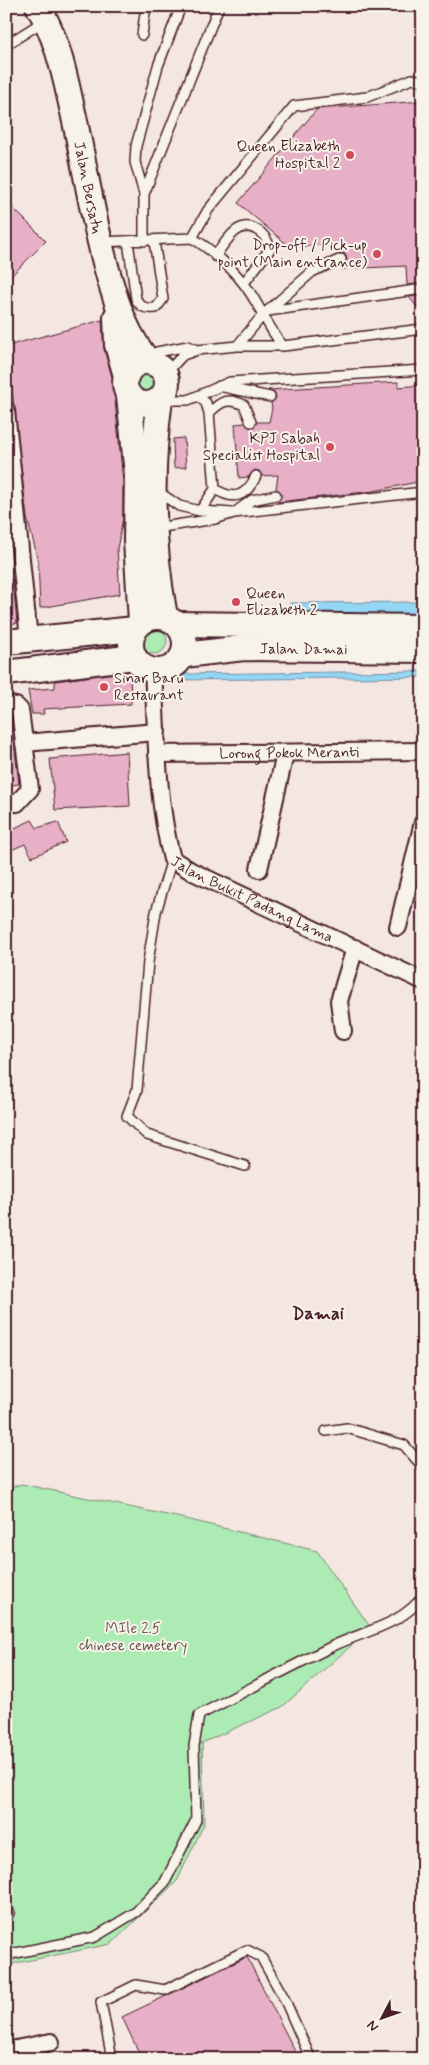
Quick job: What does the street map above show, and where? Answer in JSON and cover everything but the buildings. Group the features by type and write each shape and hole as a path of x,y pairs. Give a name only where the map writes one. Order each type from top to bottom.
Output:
{"street":[{"name":"Jalan Bersatu","path":"42,13 64,72 78,134 98,242 116,300 129,335 160,382"},
{"path":"116,300 117,345 128,386 137,475 138,625 131,643 134,657 145,668 153,671 171,668 178,662 184,654 185,638 171,620 153,529 156,427 160,382"},
{"path":"128,386 135,365 160,382"},
{"path":"128,386 141,404 154,402 160,382"},
{"path":"6,410 18,641 138,625 148,618 171,620"},
{"name":"Jalan Damai","path":"171,620 423,627"},
{"name":"Jalan Damai","path":"184,654 244,648 423,650"},
{"path":"6,673 134,657"},
{"name":"Jalan Bukit Padang Lama","path":"153,671 157,754 168,843 172,859 191,871 423,981"},
{"path":"6,704 16,706 20,710 30,789 17,803 6,803"},
{"path":"24,743 157,732"},
{"name":"Lorong Pokok Meranti","path":"157,754 423,751"},
{"path":"259,869 285,754"},
{"path":"398,927 423,822"},
{"path":"343,1031 339,1000 356,948"},
{"path":"6,2051 51,2042"}],"lane":[{"path":"142,36 146,6"},
{"path":"128,241 136,299 139,305 146,309 156,308 163,299 149,241 144,194 135,162 136,146 158,66 181,6"},
{"path":"144,194 219,6"},
{"path":"6,45 42,13"},
{"path":"192,238 208,210 294,106 367,97 412,79 423,81"},
{"path":"215,256 237,229 251,226 262,232 268,240 270,249 244,283"},
{"path":"98,242 192,238 244,283 266,313 272,333 283,346"},
{"path":"236,346 266,313 312,272 342,259"},
{"path":"266,313 423,289"},
{"path":"160,382 183,355 197,350 236,346 283,346 423,329"},
{"path":"197,350 188,346 157,352 160,382 175,400 199,397 218,386 230,382 423,370"},
{"path":"218,386 270,397"},
{"path":"199,397 206,403 209,413 215,489 200,511"},
{"path":"209,413 219,403 228,399 244,405 251,422"},
{"path":"215,489 225,496 234,497 246,492 256,476"},
{"path":"155,490 179,506 200,511 234,513 423,492"},
{"path":"153,529 160,525 215,519 234,513 252,500 276,495"},
{"path":"172,859 156,912 148,962 137,1090 127,1116 147,1135 245,1166"},
{"path":"326,1431 348,1428 404,1445 423,1467"},
{"path":"6,1955 95,1937 136,1912 165,1882 196,1820 194,1746 199,1715 336,1645 392,1622 415,1607 423,1596"},
{"path":"112,2059 101,2002 136,1985 165,1990 247,1950 261,1957 284,1998 310,2057"}],"green space":[{"path":"146,372 154,375 157,383 154,391 146,394 138,391 135,383 138,375"},
{"path":"154,628 163,632 167,641 163,650 154,654 145,650 141,641 145,632"},
{"name":"MIle 2.5 chinese cemetery","path":"22,1484 190,1520 317,1551 371,1628 282,1707 202,1743 204,1824 177,1881 111,1944 6,1965 6,1489"}],"water":[{"path":"423,602 423,614 290,615 290,603"},
{"path":"423,671 423,677 182,680 182,674"}],"place":[{"name":"Queen Elizabeth Hospital 2","path":"350,155"},
{"name":"Drop-off / Pick-up point (Main entrance)","path":"377,254"},
{"name":"KPJ Sabah Specialist Hospital","path":"330,447"},
{"name":"Queen Elizabeth 2","path":"236,602"},
{"name":"Sinar Baru Restaurant","path":"104,687"}],"district":[{"name":"Damai","path":"318,1313"}]}
